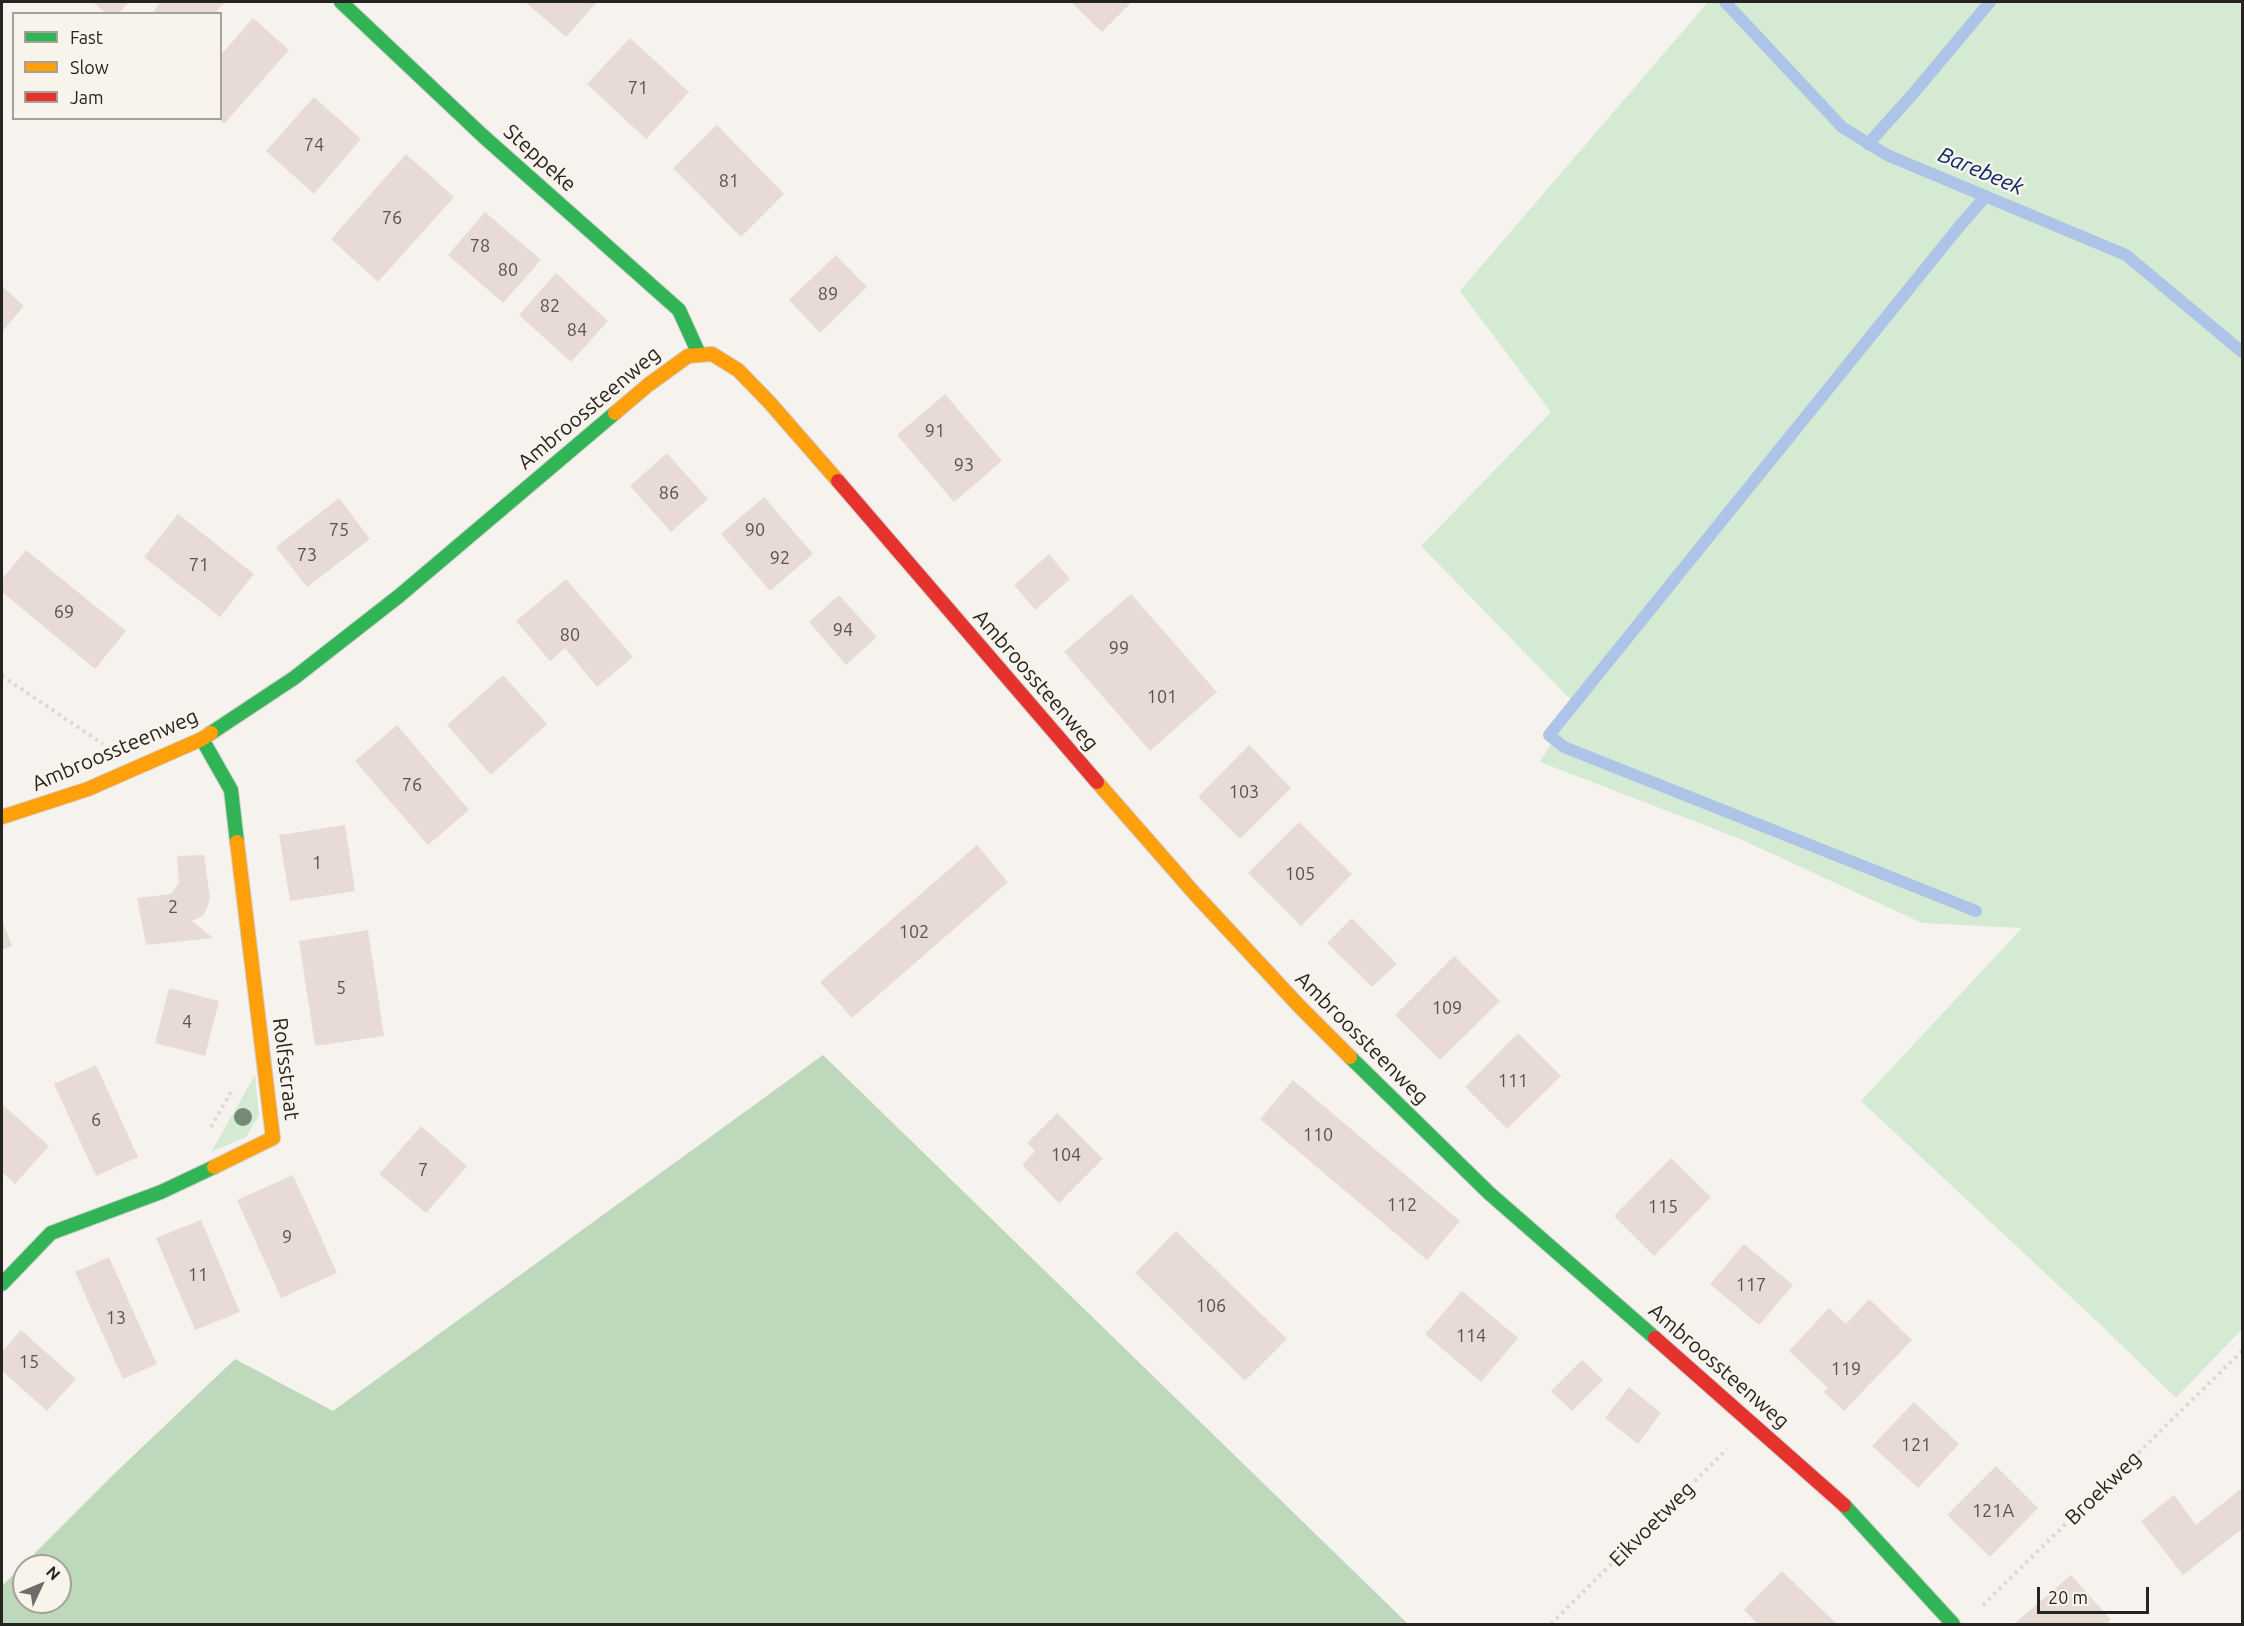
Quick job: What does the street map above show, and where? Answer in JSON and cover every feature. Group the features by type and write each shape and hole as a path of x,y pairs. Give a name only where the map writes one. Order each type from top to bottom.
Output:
{"street":[{"name":"Steppeke","path":"341,2 483,136 679,310 699,354"},
{"name":"Ambroossteenweg","path":"2,817 68,796 202,739 294,678 399,596 648,384 688,356 712,354 731,366 770,403 1096,782 1195,894 1300,1007 1490,1193 1753,1423 1853,1514 1953,1624"},
{"name":"Rolfsstraat","path":"2,1284 51,1233 161,1192 273,1138 231,790 202,739"}],"path":[{"path":"2,676 103,744 131,771"},
{"path":"208,1132 231,1091"},
{"name":"Broekweg","path":"1980,1608 2242,1351"},
{"name":"Eikvoetweg","path":"1551,1624 1753,1423"}],"green space":[{"path":"1708,2 2242,2 2242,1329 2176,1398 1861,1101 2022,928 1922,923 1738,838 1540,762 1575,704 1421,546 1551,412 1460,291"},
{"path":"823,1055 1408,1624 2,1624 2,1586 12,1576 12,1614 72,1614 72,1554 34,1554 235,1359 333,1411"},
{"path":"255,1075 259,1115 246,1137 211,1152"}],"building":[{"path":"93,2 129,2 120,12 104,12"},
{"path":"161,2 225,2 216,12 153,12"},
{"path":"525,2 597,2 566,37"},
{"path":"1071,2 1132,2 1102,32"},
{"path":"253,18 289,50 224,124 220,120 222,120 222,54"},
{"path":"630,38 689,92 646,139 587,84"},
{"path":"314,97 361,139 314,194 266,151"},
{"path":"717,125 784,194 741,237 673,168"},
{"path":"406,154 454,197 378,282 331,239"},
{"path":"485,212 541,260 503,303 448,255"},
{"path":"836,255 867,287 820,333 789,300"},
{"path":"556,273 608,321 571,362 519,315"},
{"path":"2,286 24,306 2,332"},
{"path":"945,394 1002,461 954,502 897,435"},
{"path":"667,453 708,499 671,532 630,486"},
{"path":"764,497 813,554 770,591 721,534"},
{"path":"339,498 370,539 307,587 276,547"},
{"path":"178,514 254,574 220,617 144,557"},
{"path":"26,550 126,631 95,669 2,592 2,579"},
{"path":"1049,554 1070,579 1035,610 1014,585"},
{"path":"566,579 633,657 597,687 565,648 550,661 516,621"},
{"path":"1131,594 1217,692 1150,751 1064,652"},
{"path":"839,595 877,637 846,665 809,622"},
{"path":"503,675 547,724 491,775 447,725"},
{"path":"397,725 469,810 428,845 355,761"},
{"path":"1249,745 1291,788 1240,839 1198,797"},
{"path":"1299,822 1352,874 1301,926 1248,873"},
{"path":"345,825 355,891 290,901 279,835"},
{"path":"977,845 1008,882 852,1018 820,982"},
{"path":"204,855 210,899 204,915 192,921 213,938 146,945 137,898 171,894 179,883 177,856"},
{"path":"1352,918 1397,964 1372,987 1327,943"},
{"path":"2,920 12,946 2,950"},
{"path":"368,930 384,1036 315,1046 299,941"},
{"path":"1454,956 1500,1001 1440,1060 1395,1015"},
{"path":"169,988 219,1001 205,1056 155,1043"},
{"path":"1518,1033 1561,1076 1507,1129 1465,1087"},
{"path":"96,1065 138,1157 96,1176 54,1084"},
{"path":"1293,1080 1460,1221 1427,1260 1260,1119"},
{"path":"2,1104 49,1146 15,1184 2,1172"},
{"path":"1057,1113 1103,1159 1059,1203 1022,1165 1035,1151 1027,1143"},
{"path":"421,1126 467,1166 426,1213 379,1174"},
{"path":"1671,1158 1711,1197 1654,1256 1614,1216"},
{"path":"293,1175 337,1273 281,1298 237,1200"},
{"path":"201,1220 240,1312 195,1330 156,1238"},
{"path":"1176,1231 1287,1339 1245,1381 1135,1273"},
{"path":"1744,1244 1793,1285 1759,1325 1710,1284"},
{"path":"109,1257 157,1364 123,1379 75,1272"},
{"path":"1462,1291 1518,1338 1481,1382 1425,1334"},
{"path":"1869,1299 1912,1340 1844,1411 1824,1392 1828,1388 1789,1351 1829,1308 1846,1324"},
{"path":"21,1330 76,1379 47,1411 2,1371 2,1352"},
{"path":"1582,1360 1603,1380 1572,1411 1551,1391"},
{"path":"1629,1387 1661,1413 1638,1444 1605,1418"},
{"path":"1914,1402 1959,1444 1918,1488 1872,1446"},
{"path":"1996,1466 2038,1508 1990,1557 1947,1515"},
{"path":"2242,1488 2242,1529 2183,1575 2141,1521 2174,1495 2196,1525"},
{"path":"1782,1571 1837,1624 1758,1624 1744,1610"},
{"path":"2071,1575 2111,1620 2105,1624 2014,1624"}],"waterway":[{"name":"Barebeek","path":"1725,2 1842,127 1887,155 2126,255 2242,352"},
{"path":"1868,144 1990,2"},
{"path":"1976,911 1564,747 1549,735 1985,197"}],"traffic: fast":[{"path":"341,2 483,136 679,310 699,354"},
{"path":"211,733 294,678 399,596 615,413"},
{"path":"202,739 231,790 237,842"},
{"path":"1350,1057 1489,1193 1655,1338"},
{"path":"2,1284 51,1233 161,1192 214,1167"},
{"path":"1844,1505 1953,1624"}],"traffic: slow":[{"path":"615,413 688,356 712,354 738,370 838,481"},
{"path":"2,817 88,789 211,733"},
{"path":"1097,782 1195,894 1350,1057"},
{"path":"214,1167 273,1138 237,842"}],"traffic: jam":[{"path":"838,481 1097,782"},
{"path":"1655,1338 1844,1505"}]}
